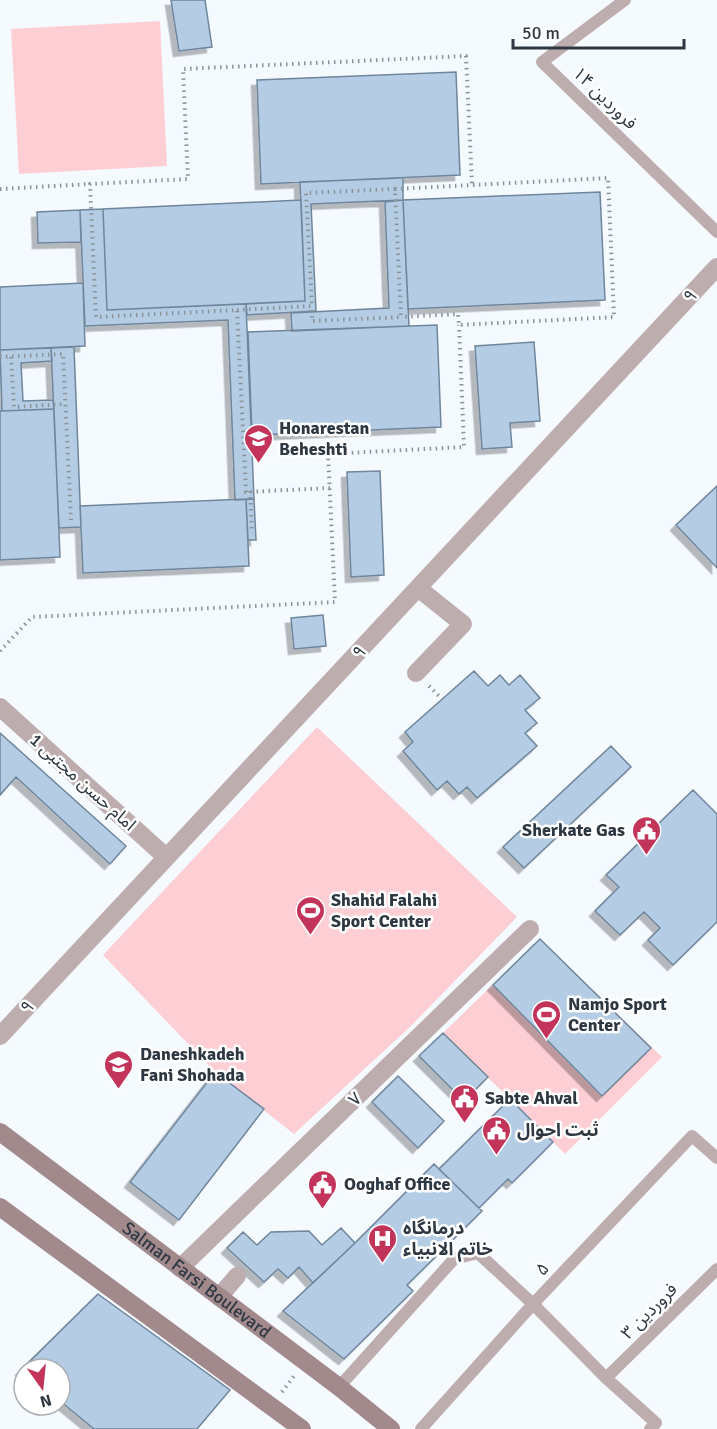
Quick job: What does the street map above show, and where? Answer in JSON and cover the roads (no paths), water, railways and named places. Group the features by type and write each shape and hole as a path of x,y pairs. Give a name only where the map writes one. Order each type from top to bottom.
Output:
{"main road":[{"name":"Salman Farsi Boulevard","path":"0,1132 339,1386 391,1429"},
{"path":"0,1207 181,1347 301,1429"}],"street":[{"name":"۹","path":"0,1036 717,267"},
{"path":"416,673 463,624 418,588"},
{"name":"امام حسن مجتبی 1","path":"0,707 166,857"},
{"name":"۷","path":"180,1268 402,1062 416,1031 488,979 530,929"},
{"path":"219,1297 237,1276"}],"lane":[{"name":"فروردین ۱۴","path":"625,0 542,62 717,232"},
{"name":"۵","path":"421,1429 533,1304 692,1136 717,1158"},
{"path":"339,1386 454,1259 478,1253 533,1304 653,1426"},
{"name":"فروردین ۳","path":"606,1378 717,1269"}],"place":[{"name":"Honarestan Beheshti","path":"258,464"},
{"name":"Sherkate Gas","path":"646,856"},
{"name":"Shahid Falahi Sport Center","path":"310,936"},
{"name":"Namjo Sport Center","path":"547,1040"},
{"name":"Daneshkadeh Fani Shohada","path":"119,1090"},
{"name":"Sabte Ahval","path":"464,1124"},
{"name":"ثبت احوال","path":"496,1156"},
{"name":"Ooghaf Office","path":"323,1210"},
{"name":"درمانگاه خاتم الانبیاء","path":"382,1264"}]}
